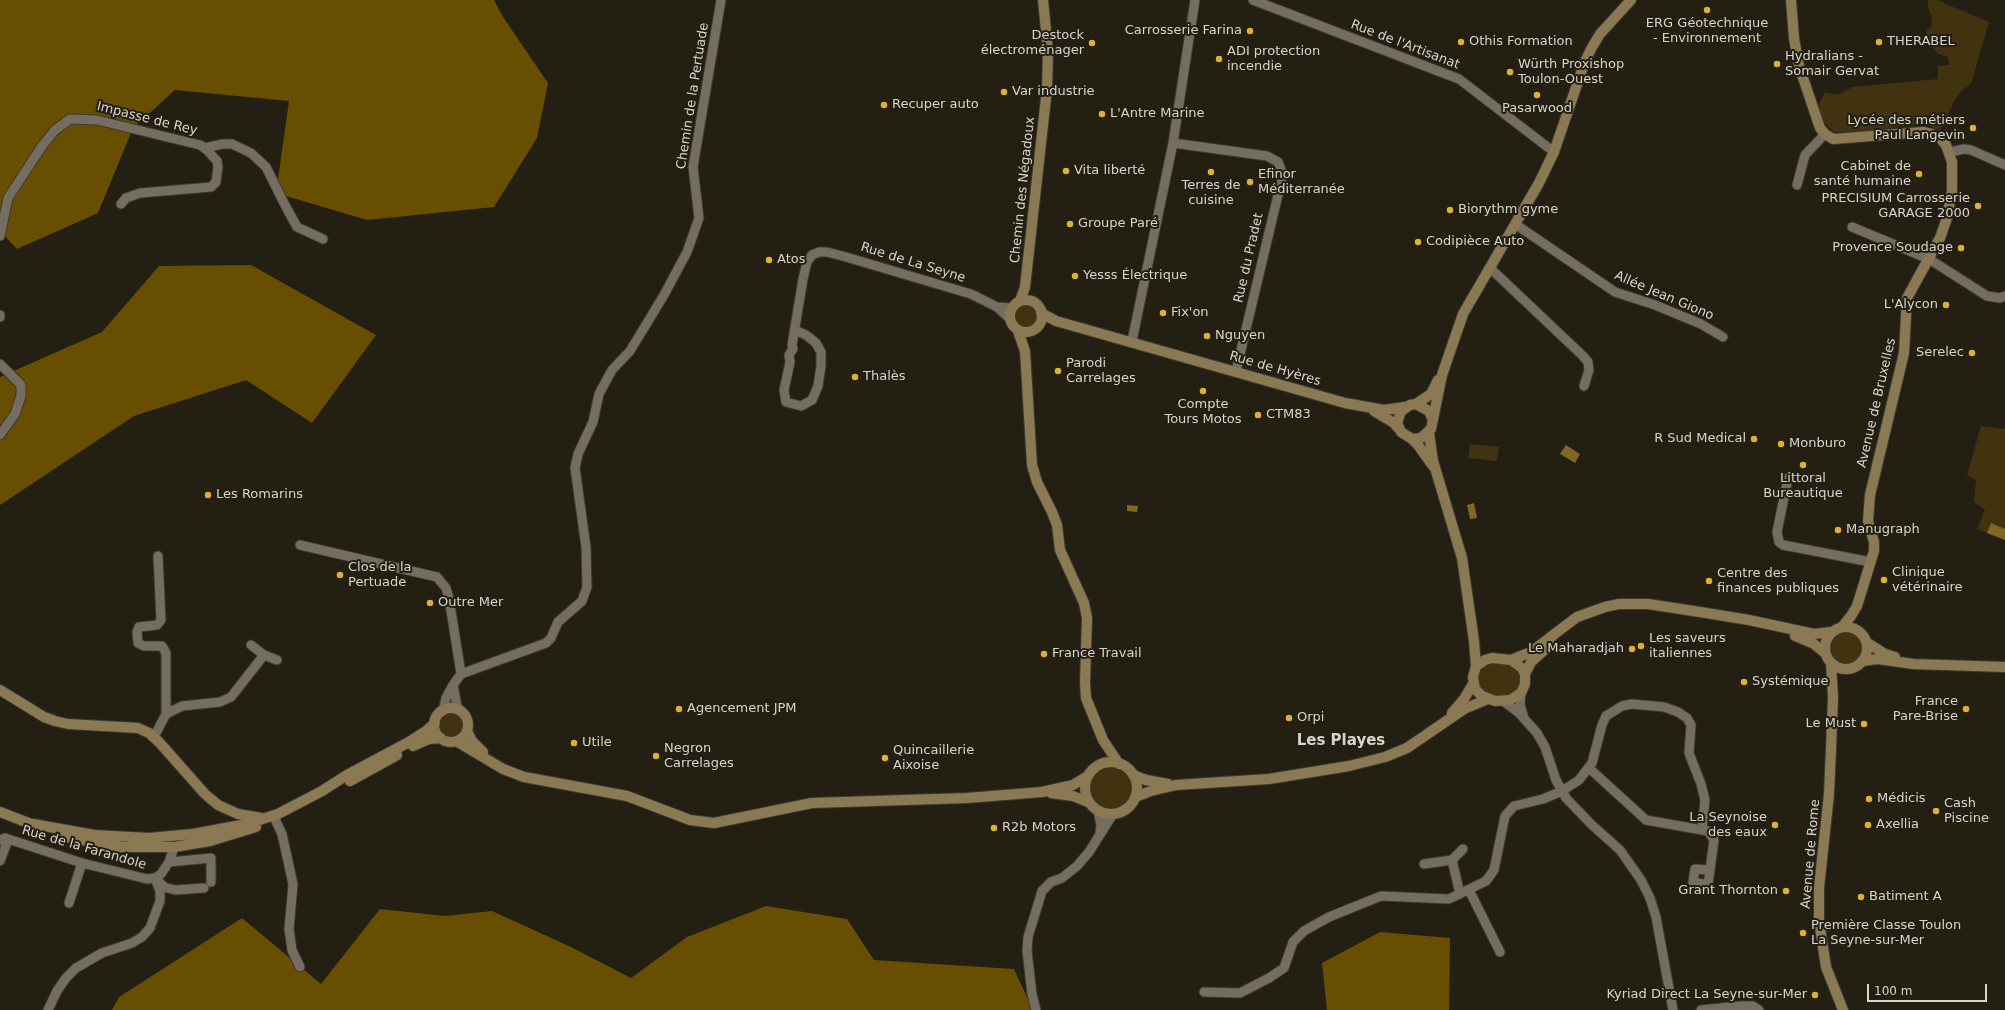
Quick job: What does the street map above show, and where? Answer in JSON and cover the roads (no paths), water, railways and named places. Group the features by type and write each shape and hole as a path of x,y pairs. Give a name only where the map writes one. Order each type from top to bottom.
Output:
{"street":[{"name":"Chemin de la Pertuade","path":"443,711 446,698 452,685 462,674 546,643 551,638 558,622 582,601 587,587 586,547 575,468 578,454 593,422 600,394 612,370 630,351 664,295 687,252 699,218 693,168 721,0"},
{"name":"Chemin des Négadoux","path":"1025,301 1025,287 1047,89 1048,51 1043,0"},
{"path":"1132,341 1173,143 1195,0"},
{"name":"Rue de l'Artisanat","path":"1253,0 1459,79 1554,152"},
{"path":"1446,720 1464,699 1473,684 1476,666 1474,641 1462,558 1436,472 1429,433 1442,375 1463,314 1539,183 1554,152 1584,64 1591,49 1600,34 1631,0"},
{"path":"1791,0 1794,38 1799,66 1820,128 1825,134 1833,139 1848,139 1923,132 1940,138 1950,152 1964,149 1971,150 2005,165"},
{"name":"Impasse de Rey","path":"0,236 8,198 42,146 55,130 72,119 86,118 204,148 218,161 216,182 211,186 140,193 126,198 121,204"},
{"path":"1797,185 1805,155 1825,134"},
{"name":"Rue du Pradet","path":"1173,143 1267,156 1278,162 1282,174 1236,371"},
{"path":"204,148 223,144 232,144 251,153 266,167 286,208 298,227 323,239"},
{"name":"Avenue de Bruxelles","path":"1857,606 1871,562 1874,542 1868,521 1870,495 1904,353 1907,298 1940,238 1947,218 1952,178 1950,152"},
{"name":"Allée Jean Giono","path":"1515,224 1615,292 1655,305 1701,324 1723,337"},
{"path":"1852,227 1929,259 1987,296 2000,298 2005,296"},
{"name":"Rue de La Seyne","path":"794,330 807,262 812,255 819,252 846,257 971,294 1011,313"},
{"path":"1490,268 1584,356 1588,362 1589,370 1584,386"},
{"path":"1025,351 1031,332 1041,318 1038,306 1025,301 1011,313 1011,323 1018,331 1025,351 1032,465 1057,525 1060,550 1084,603 1088,632 1085,683 1086,698 1102,740 1119,764 1129,770 1133,775 1137,786 1135,797 1127,808 1113,814 1089,852 1077,866 1062,878 1051,882 1042,891 1028,937 1027,951 1032,994 1036,1010"},
{"name":"Rue de Hyères","path":"1041,318 1132,341 1345,403 1371,409 1384,410 1405,407"},
{"path":"794,330 806,335 820,347 820,375 818,386 812,400 803,405 796,405 786,402 783,395 790,362 789,355 793,349 792,345 794,330"},
{"path":"1018,331 1031,332"},
{"path":"0,364 21,385 21,396 15,414 0,435"},
{"path":"1436,472 1418,445 1412,439 1404,436 1398,428 1398,417 1405,407 1416,404 1431,394 1442,375"},
{"path":"1416,404 1429,411 1432,420"},
{"name":"Rue de Hyères","path":"1371,409 1387,418 1398,428"},
{"path":"1412,439 1421,438 1429,433"},
{"path":"1788,478 1777,532 1779,542 1871,562"},
{"path":"300,544 437,577 446,588 449,598 462,674"},
{"path":"154,737 166,714 166,653 162,646 144,646 138,643 137,632 139,627 157,625 161,620 158,556"},
{"path":"1511,660 1531,652 1577,617 1618,604 1648,604 1765,628 1814,644 1825,653 1831,663 1848,669 1856,666 1866,656 1866,642"},
{"path":"1842,627 1857,606"},
{"path":"1857,606 1856,617 1860,632 1866,642 1884,654 1928,664"},
{"path":"1526,721 1520,705 1521,693 1525,684 1525,674 1531,662 1552,642 1581,622 1594,616 1617,610 1631,609 1749,620 1803,633 1814,634 1831,632 1842,627 1849,627 1860,632"},
{"path":"1825,653 1825,646 1831,632"},
{"path":"1474,641 1480,649 1492,658"},
{"path":"251,645 264,655 277,660"},
{"path":"166,714 182,706 220,702 231,697 264,655"},
{"path":"1476,666 1485,660 1492,658 1511,660 1518,664 1525,674"},
{"path":"1862,661 1878,659 1913,664 2005,667"},
{"name":"Avenue de Rome","path":"1831,663 1833,697 1829,794 1818,903 1819,921 1826,967 1843,1010"},
{"name":"Avenue de Rome","path":"1833,697 1839,678 1848,669"},
{"path":"1473,684 1478,693 1488,699 1503,701 1510,700 1521,693"},
{"path":"452,685 457,706 467,719 467,731 463,738 456,742"},
{"path":"0,690 44,717 55,721 74,724 138,728 154,737 205,794 228,810 248,816 273,817"},
{"path":"1135,797 1147,792 1176,785 1269,780 1356,764 1385,757 1402,750 1421,739 1446,720 1466,708 1488,699"},
{"path":"1503,701 1537,733 1545,747 1556,780 1562,791 1578,810 1620,850 1650,898 1656,917 1673,1010"},
{"path":"1204,992 1240,993 1269,978 1284,968 1293,942 1304,931 1329,917 1381,896 1442,900 1460,894 1486,881 1494,870 1506,816 1514,806 1562,791 1579,780 1589,768 1597,750 1602,726 1606,716 1614,710 1632,704 1664,707 1678,712 1687,718 1691,725 1689,753 1701,784 1705,800 1702,829"},
{"path":"0,812 70,838 105,845 121,847 174,847 196,844 237,834 273,817 322,791 347,774 409,742 435,723 438,716 443,711 452,709 460,711"},
{"path":"435,723 436,732 441,738 448,742 456,742 512,773 537,780 598,789 627,796 690,820 714,823 812,803 972,798 1042,792 1073,785 1088,776 1100,765 1109,763 1119,764"},
{"path":"467,731 476,746 503,768"},
{"path":"322,791 343,785 421,742 429,739 441,738"},
{"path":"1100,765 1103,752 1102,740"},
{"path":"1589,768 1646,820 1708,831 1714,840 1710,870"},
{"path":"1133,775 1146,780 1176,785"},
{"path":"1088,776 1086,792 1090,803"},
{"path":"1042,792 1069,795 1090,803 1098,810 1113,814"},
{"path":"1098,810 1101,825 1099,834"},
{"path":"33,824 94,835 149,838 226,828 273,817"},
{"path":"273,817 282,834 293,884 289,929 292,950 300,967"},
{"name":"Rue de la Farandole","path":"0,861 2,839 138,878 155,878 160,891 160,901 150,928 142,937 132,943 102,953 76,968 66,978 57,991 48,1010"},
{"path":"169,862 211,858 207,885 175,890 164,887 155,878 161,874 169,862 174,847"},
{"path":"1424,864 1452,860 1463,849"},
{"path":"1452,860 1460,894"},
{"path":"69,903 82,863"},
{"path":"1469,890 1500,952"},
{"path":"1701,1010 1740,1006 1753,1006 1759,1010"}],"place":[{"name":"ERG Géotechnique - Environnement","path":"1707,10"},
{"name":"Carrosserie Farina","path":"1250,31"},
{"name":"Othis Formation","path":"1461,42"},
{"name":"THERABEL","path":"1879,42"},
{"name":"Destock électroménager","path":"1092,43"},
{"name":"ADI protection incendie","path":"1219,59"},
{"name":"Hydralians - Somair Gervat","path":"1777,64"},
{"name":"Würth Proxishop Toulon-Ouest","path":"1510,72"},
{"name":"Var industrie","path":"1004,92"},
{"name":"Pasarwood","path":"1537,95"},
{"name":"Recuper auto","path":"884,105"},
{"name":"L'Antre Marine","path":"1102,114"},
{"name":"Lycée des métiers Paul Langevin","path":"1973,128"},
{"name":"Vita liberté","path":"1066,171"},
{"name":"Terres de cuisine","path":"1211,172"},
{"name":"Cabinet de santé humaine","path":"1919,174"},
{"name":"Efinor Méditerranée","path":"1250,182"},
{"name":"PRECISIUM Carrosserie GARAGE 2000","path":"1978,206"},
{"name":"Biorythm gyme","path":"1450,210"},
{"name":"Groupe Paré","path":"1070,224"},
{"name":"Codipièce Auto","path":"1418,242"},
{"name":"Provence Soudage","path":"1961,248"},
{"name":"Atos","path":"769,260"},
{"name":"Yesss Électrique","path":"1075,276"},
{"name":"L'Alycon","path":"1946,305"},
{"name":"Fix'on","path":"1163,313"},
{"name":"Nguyen","path":"1207,336"},
{"name":"Serelec","path":"1972,353"},
{"name":"Parodi Carrelages","path":"1058,371"},
{"name":"Thalès","path":"855,377"},
{"name":"Compte Tours Motos","path":"1203,391"},
{"name":"CTM83","path":"1258,415"},
{"name":"R Sud Medical","path":"1754,439"},
{"name":"Monburo","path":"1781,444"},
{"name":"Littoral Bureautique","path":"1803,465"},
{"name":"Les Romarins","path":"208,495"},
{"name":"Manugraph","path":"1838,530"},
{"name":"Clos de la Pertuade","path":"340,575"},
{"name":"Clinique vétérinaire","path":"1884,580"},
{"name":"Centre des finances publiques","path":"1709,581"},
{"name":"Outre Mer","path":"430,603"},
{"name":"Les saveurs italiennes","path":"1641,646"},
{"name":"Le Maharadjah","path":"1632,649"},
{"name":"France Travail","path":"1044,654"},
{"name":"Systémique","path":"1744,682"},
{"name":"Agencement JPM","path":"679,709"},
{"name":"France Pare-Brise","path":"1966,709"},
{"name":"Orpi","path":"1289,718"},
{"name":"Le Must","path":"1864,724"},
{"name":"Utile","path":"574,743"},
{"name":"Negron Carrelages","path":"656,756"},
{"name":"Quincaillerie Aixoise","path":"885,758"},
{"name":"Médicis","path":"1869,799"},
{"name":"Cash Piscine","path":"1936,811"},
{"name":"La Seynoise des eaux","path":"1775,825"},
{"name":"Axellia","path":"1868,825"},
{"name":"R2b Motors","path":"994,828"},
{"name":"Grant Thornton","path":"1786,891"},
{"name":"Batiment A","path":"1861,897"},
{"name":"Première Classe Toulon La Seyne-sur-Mer","path":"1803,933"},
{"name":"Kyriad Direct La Seyne-sur-Mer","path":"1815,995"}],"district":[{"name":"Les Playes","path":"1341,741"}]}
